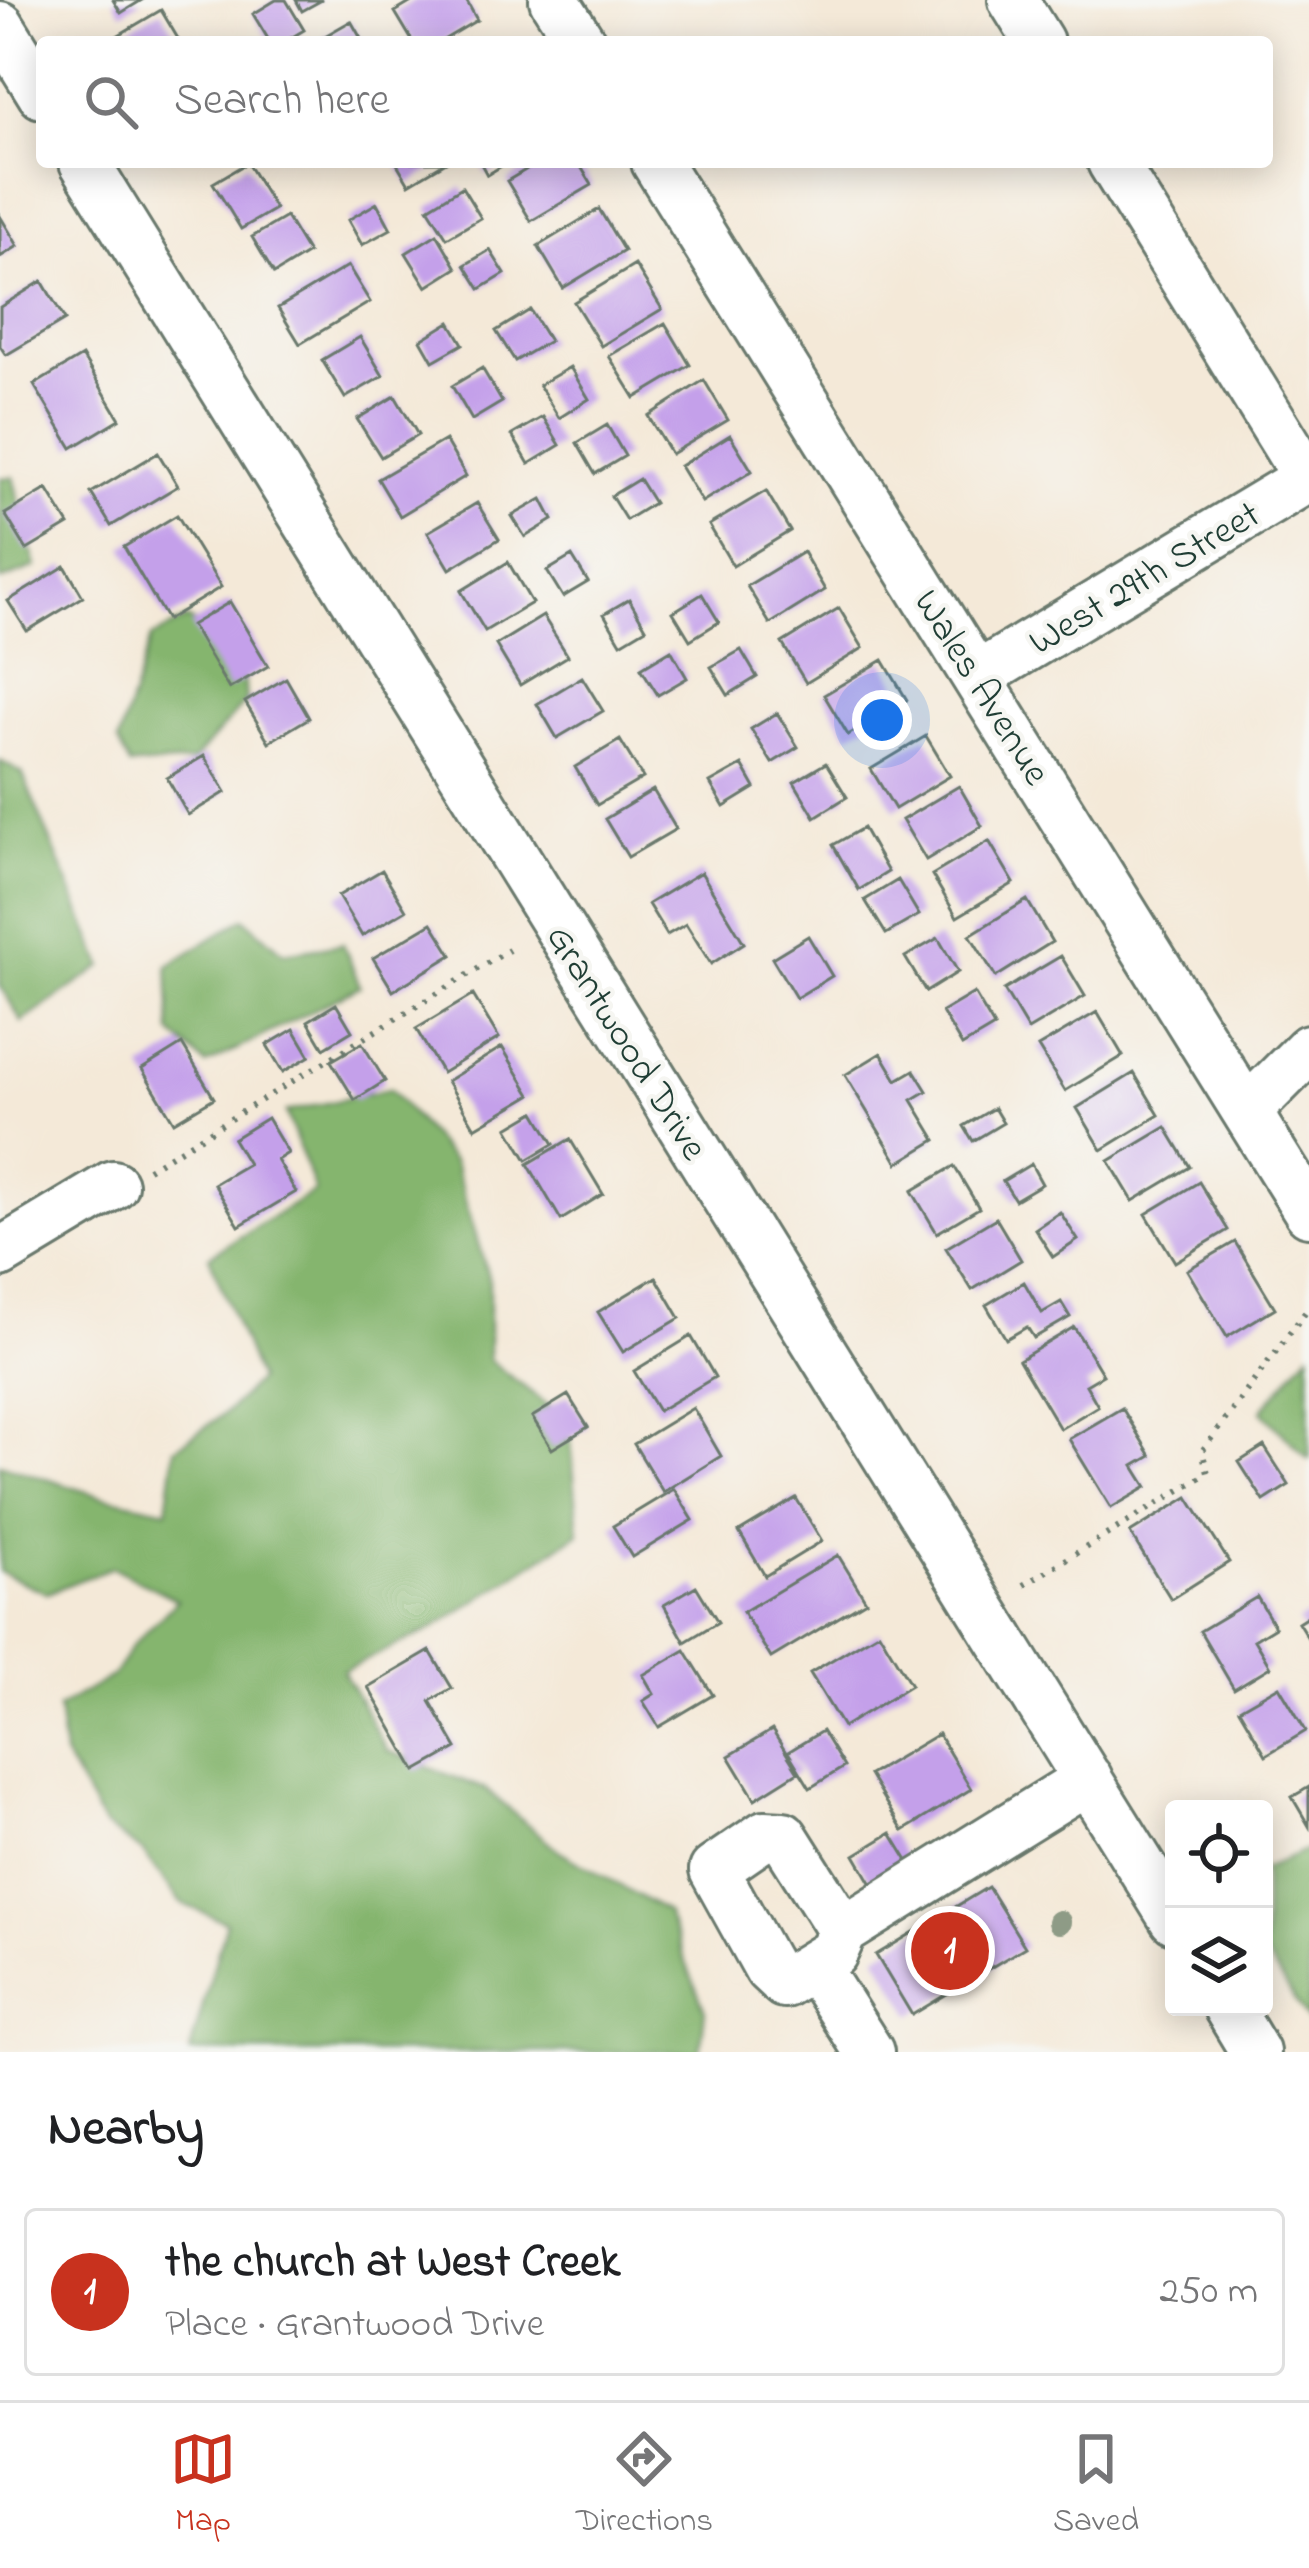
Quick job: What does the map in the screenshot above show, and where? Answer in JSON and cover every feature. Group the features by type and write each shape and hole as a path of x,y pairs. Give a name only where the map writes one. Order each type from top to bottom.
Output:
{"street":[{"path":"554,0 576,36"},
{"path":"1013,0 1035,36"},
{"path":"0,26 36,84"},
{"name":"Grantwood Drive","path":"88,168 1167,1908"},
{"name":"Wales Avenue","path":"660,168 1309,1212"},
{"path":"1116,168 1308,479"},
{"name":"West 29th Street","path":"978,676 1308,479"},
{"path":"1246,1111 1309,1049"},
{"path":"0,1253 123,1182"},
{"path":"869,2052 829,1948 1088,1779"},
{"path":"1234,2016 1256,2052"}],"path":[{"path":"123,1182 508,950"},
{"path":"1024,1585 1208,1473 1202,1450 1309,1306"}],"green space":[{"path":"13,477 36,567 0,581 0,478"},
{"path":"187,619 242,651 246,701 192,762 130,766 118,742 151,638"},
{"path":"0,761 22,773 103,966 22,1022 0,985"},
{"path":"244,918 284,953 343,944 360,986 206,1065 171,1032 168,966"},
{"path":"390,1089 454,1163 489,1280 489,1360 569,1422 579,1533 434,1628 343,1671 387,1751 485,1789 558,1850 666,1912 705,2011 700,2052 190,2052 226,1922 181,1903 143,1852 104,1826 64,1756 58,1708 114,1675 132,1646 177,1600 112,1567 47,1593 0,1572 0,1464 97,1495 167,1510 175,1448 228,1411 258,1380 209,1256 315,1191 286,1112"},
{"path":"1309,1352 1309,1459 1308,1459 1262,1411"},
{"path":"1309,1849 1309,2022 1273,1967 1273,1865"}],"building":[{"path":"113,0 142,0 121,13"},
{"path":"276,0 286,0 304,30 294,36 266,36 253,14"},
{"path":"296,0 322,0 302,11"},
{"path":"415,0 466,0 477,20 450,36 409,36 395,12"},
{"path":"161,10 176,36 117,36"},
{"path":"351,21 360,36 325,36"},
{"path":"238,168 250,168 275,209 241,229 213,183"},
{"path":"400,168 436,168 409,184"},
{"path":"529,168 582,168 592,185 531,221 507,181"},
{"path":"462,187 481,218 447,238 428,208"},
{"path":"377,203 391,229 362,245 348,220"},
{"path":"599,209 624,251 563,288 538,246"},
{"path":"0,216 18,246 0,257"},
{"path":"286,217 308,253 274,274 252,237"},
{"path":"437,234 457,268 427,287 406,253"},
{"path":"490,250 505,274 480,289 465,265"},
{"path":"635,265 662,309 601,346 574,302"},
{"path":"348,266 370,302 300,344 278,308"},
{"path":"42,281 65,320 6,355 0,346 0,307"},
{"path":"530,310 549,341 515,361 496,331"},
{"path":"450,322 463,344 433,361 421,340"},
{"path":"665,323 690,365 635,398 609,356"},
{"path":"360,337 383,376 345,398 322,360"},
{"path":"82,356 120,419 72,448 34,385"},
{"path":"570,367 589,399 559,418 539,385"},
{"path":"482,368 502,402 472,420 452,386"},
{"path":"704,380 728,420 671,454 648,416"},
{"path":"395,396 418,435 381,457 357,419"},
{"path":"543,417 560,445 529,464 512,435"},
{"path":"607,425 625,456 595,474 577,443"},
{"path":"730,435 752,471 702,502 680,466"},
{"path":"445,440 466,476 400,516 378,479"},
{"path":"158,453 178,486 111,526 91,493"},
{"path":"639,479 654,503 626,520 611,496"},
{"path":"47,489 69,525 27,550 5,514"},
{"path":"766,491 790,531 733,566 709,525"},
{"path":"542,499 553,520 525,537 512,516"},
{"path":"477,503 499,539 450,569 428,532"},
{"path":"177,515 221,587 167,620 124,547"},
{"path":"803,552 825,590 770,624 747,586"},
{"path":"572,556 588,582 563,597 547,571"},
{"path":"508,562 532,603 485,631 461,591"},
{"path":"65,566 83,597 27,631 8,601"},
{"path":"702,594 719,622 690,640 673,612"},
{"path":"629,599 646,628 621,643 604,614"},
{"path":"230,602 268,666 229,689 191,625"},
{"path":"839,608 863,648 806,683 782,643"},
{"path":"543,616 568,656 520,685 496,645"},
{"path":"671,650 687,678 658,695 641,668"},
{"path":"741,650 757,677 728,695 711,667"},
{"path":"883,660 907,700 848,735 824,695"},
{"path":"582,677 603,711 557,738 537,704"},
{"path":"286,678 309,718 269,742 245,702"},
{"path":"777,713 798,747 772,763 751,729"},
{"path":"926,736 950,776 895,809 871,769"},
{"path":"620,740 643,778 597,805 575,767"},
{"path":"204,756 226,792 188,815 167,778"},
{"path":"826,763 847,797 815,817 794,782"},
{"path":"742,765 755,788 724,807 710,783"},
{"path":"959,786 982,826 926,860 902,820"},
{"path":"653,790 676,829 628,857 605,819"},
{"path":"863,828 888,872 859,890 833,845"},
{"path":"989,841 1014,883 957,917 932,875"},
{"path":"382,870 406,910 362,936 338,896"},
{"path":"701,872 744,943 711,964 686,924 667,935 648,904"},
{"path":"898,880 919,915 886,934 865,900"},
{"path":"1027,900 1052,942 996,977 970,935"},
{"path":"432,923 452,955 393,991 373,958"},
{"path":"808,936 832,976 796,998 772,958"},
{"path":"938,938 958,972 926,992 905,957"},
{"path":"1061,956 1085,996 1028,1030 1004,990"},
{"path":"974,993 994,1027 962,1046 942,1012"},
{"path":"473,995 499,1038 442,1073 416,1029"},
{"path":"336,1004 352,1031 324,1048 308,1021"},
{"path":"1097,1012 1123,1056 1065,1091 1038,1047"},
{"path":"294,1029 310,1056 283,1072 267,1045"},
{"path":"362,1043 385,1081 355,1100 331,1061"},
{"path":"182,1044 214,1098 174,1122 142,1069"},
{"path":"502,1047 531,1095 475,1128 447,1081"},
{"path":"881,1053 897,1080 914,1070 927,1091 912,1100 936,1140 898,1163 845,1075"},
{"path":"1134,1073 1159,1115 1102,1150 1077,1108"},
{"path":"994,1108 1003,1123 973,1141 964,1126"},
{"path":"535,1112 554,1144 527,1160 508,1128"},
{"path":"267,1118 288,1153 277,1160 296,1192 239,1226 214,1184 248,1164 233,1139"},
{"path":"1166,1127 1190,1167 1133,1201 1109,1161"},
{"path":"570,1139 603,1194 561,1220 528,1164"},
{"path":"1031,1164 1042,1184 1015,1200 1003,1181"},
{"path":"954,1166 979,1208 937,1233 912,1191"},
{"path":"1199,1182 1228,1230 1175,1262 1146,1214"},
{"path":"1060,1212 1078,1240 1053,1257 1035,1229"},
{"path":"996,1218 1021,1260 972,1290 946,1248"},
{"path":"1235,1242 1275,1308 1227,1337 1187,1270"},
{"path":"656,1277 680,1318 623,1352 598,1312"},
{"path":"1024,1282 1042,1313 1061,1302 1070,1317 1034,1338 1027,1327 1006,1339 986,1305"},
{"path":"1074,1327 1103,1375 1086,1385 1098,1406 1060,1429 1019,1360"},
{"path":"691,1336 715,1377 658,1411 634,1371"},
{"path":"568,1395 588,1427 552,1449 532,1417"},
{"path":"693,1408 721,1456 663,1492 634,1444"},
{"path":"1122,1408 1151,1456 1134,1466 1147,1487 1111,1508 1069,1439"},
{"path":"1264,1446 1289,1485 1264,1501 1239,1462"},
{"path":"674,1489 693,1520 632,1557 613,1526"},
{"path":"1188,1497 1229,1562 1171,1599 1130,1533"},
{"path":"796,1498 822,1541 765,1576 739,1532"},
{"path":"838,1555 866,1601 771,1658 743,1612"},
{"path":"696,1586 718,1622 685,1642 664,1605"},
{"path":"1257,1597 1275,1627 1254,1640 1270,1667 1234,1689 1200,1631"},
{"path":"1309,1615 1309,1640 1298,1622"},
{"path":"879,1632 911,1685 843,1727 810,1673"},
{"path":"685,1650 713,1695 659,1727 643,1701 654,1694 643,1675"},
{"path":"430,1651 452,1688 430,1701 457,1748 416,1771 368,1687"},
{"path":"1279,1686 1306,1731 1266,1755 1239,1709"},
{"path":"772,1730 798,1772 755,1799 729,1756"},
{"path":"822,1731 844,1767 810,1788 788,1752"},
{"path":"938,1734 971,1789 903,1831 869,1775"},
{"path":"1309,1787 1309,1826 1292,1797"},
{"path":"891,1833 913,1869 876,1891 855,1855"},
{"path":"988,1887 1025,1947 912,2015 876,1955"}],"place":[{"name":"the church at West Creek","path":"950,1951"}]}
